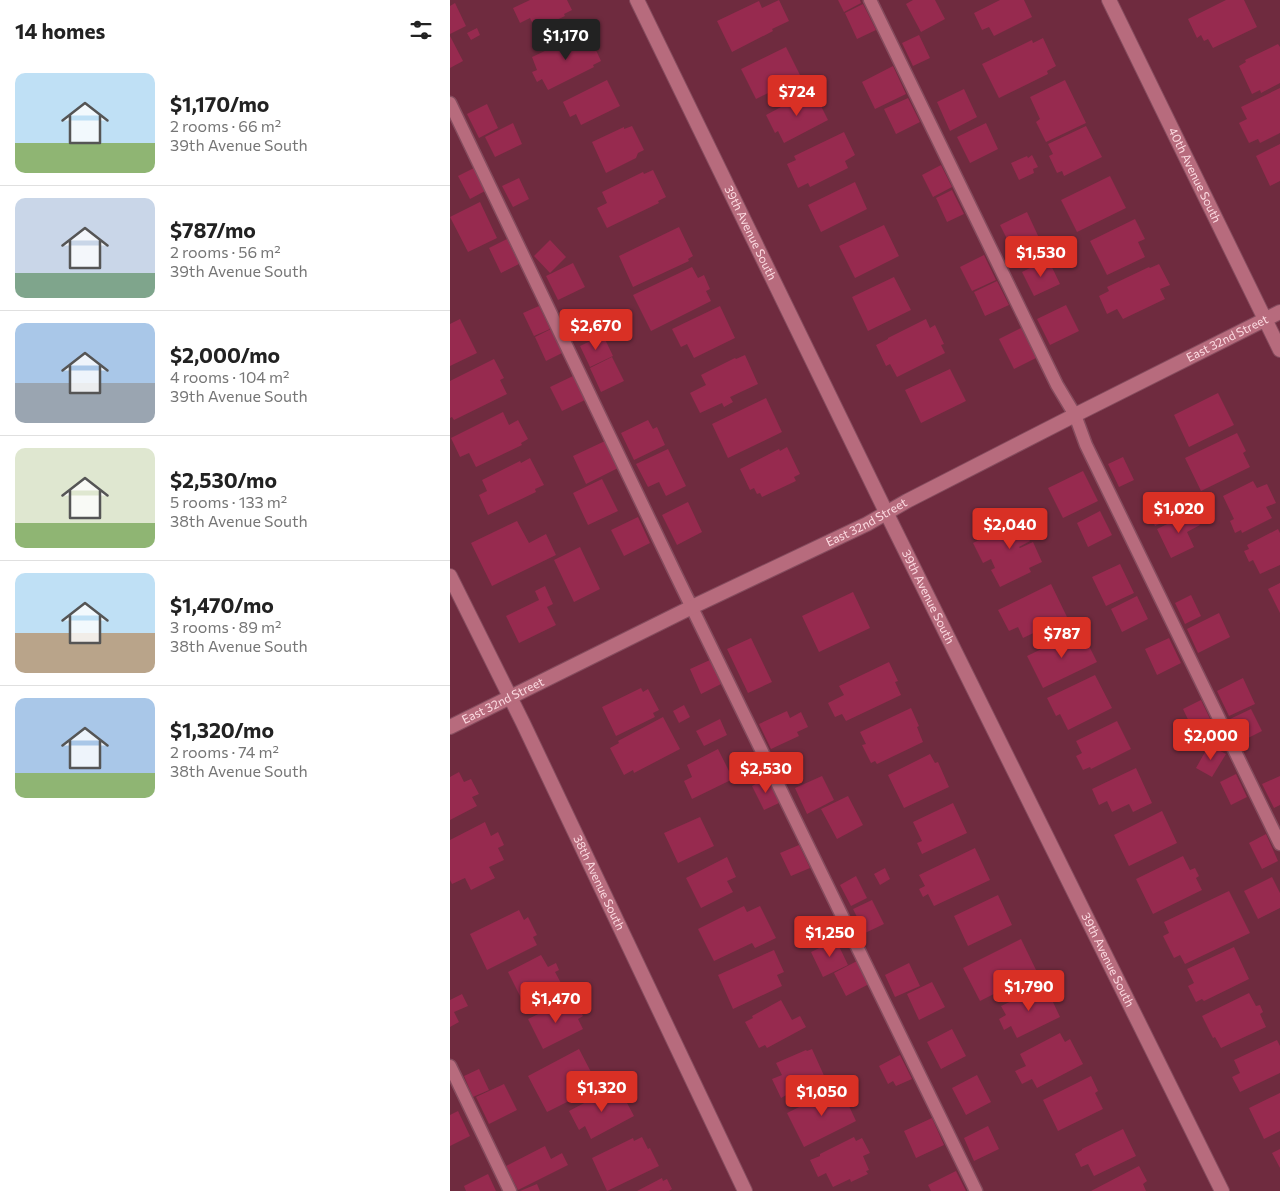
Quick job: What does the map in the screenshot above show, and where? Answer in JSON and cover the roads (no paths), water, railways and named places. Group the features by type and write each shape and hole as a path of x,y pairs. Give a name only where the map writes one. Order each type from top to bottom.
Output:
{"street":[{"name":"39th Avenue South","path":"637,0 887,514 1222,1191"},
{"name":"40th Avenue South","path":"1109,0 1280,350"},
{"name":"East 32nd Street","path":"450,727 509,696 887,514 907,501 1280,312"},
{"name":"38th Avenue South","path":"450,576 745,1191"}],"lane":[{"path":"870,0 1057,385 1075,415 1086,445 1280,844"},
{"path":"450,103 692,608 976,1191"},
{"path":"450,1066 510,1191"}]}
